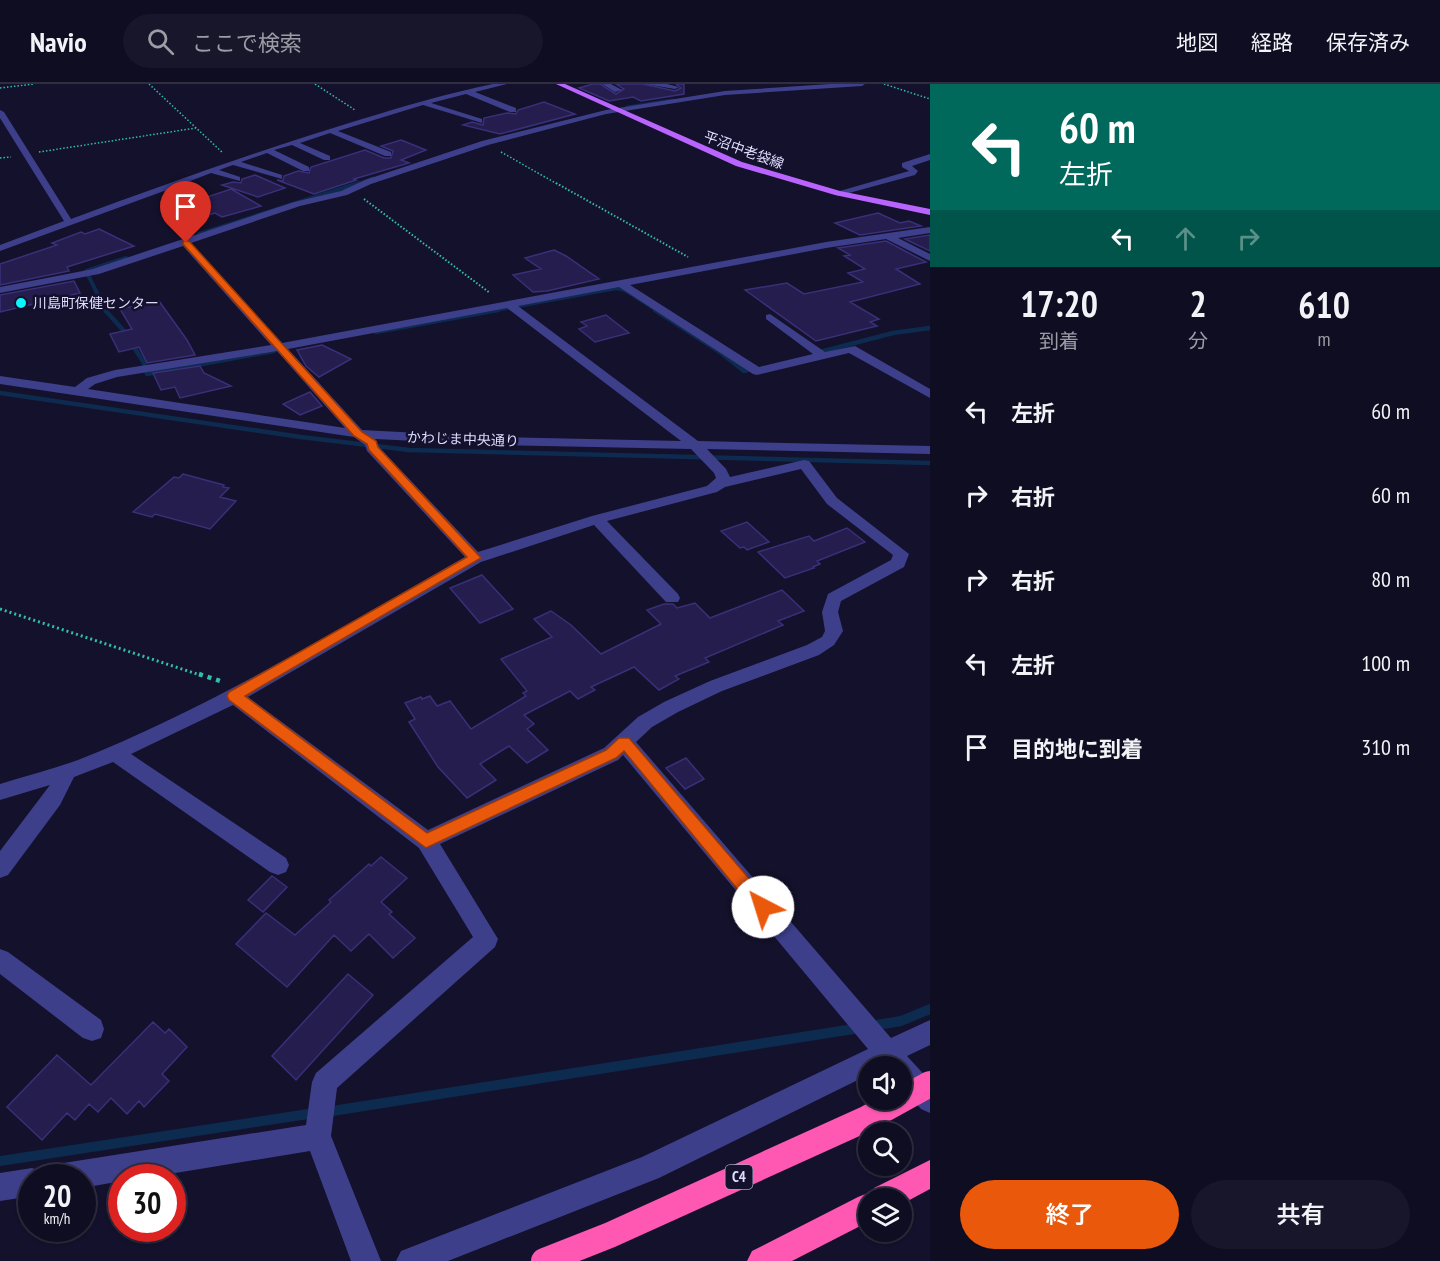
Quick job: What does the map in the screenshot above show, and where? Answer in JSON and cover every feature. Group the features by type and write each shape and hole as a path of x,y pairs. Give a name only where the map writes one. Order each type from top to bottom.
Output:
{"highway":[{"name":"C4","path":"544,1261 610,1235 868,1118 930,1084"},
{"path":"903,1188 930,1174"},
{"path":"762,1261 858,1212"}],"main road":[{"name":"平沼中老袋線","path":"559,84 723,158 838,193 930,212"}],"street":[{"path":"0,248 68,221 267,150 466,91 504,84"},
{"path":"604,84 618,90"},
{"path":"648,84 675,87"},
{"path":"0,290 70,278 186,243 199,236 297,204 351,190 485,143 616,110 725,93 862,84"},
{"path":"466,91 513,110"},
{"path":"424,103 479,121"},
{"path":"0,112 68,221"},
{"path":"329,130 388,154"},
{"path":"292,142 327,158"},
{"path":"267,150 306,169"},
{"path":"838,193 912,174 914,171 905,165 930,158"},
{"path":"232,162 279,177"},
{"path":"209,170 237,179"},
{"path":"163,187 193,201"},
{"path":"78,391 92,381 115,374 279,347 707,267 930,230"},
{"path":"885,236 930,258"},
{"path":"186,243 358,434 372,446 475,558"},
{"path":"620,283 757,371 851,349 930,394"},
{"path":"507,304 702,453 721,472 723,478 720,484"},
{"path":"770,317 823,356"},
{"name":"かわじま中央通り","path":"0,380 358,434 702,453 930,450"},
{"path":"0,792 67,771 169,729 240,693 475,558 597,519 712,489 720,484 804,464 832,501 902,554 898,563 834,598 830,612 834,631 828,642 813,650 716,686 671,707 645,722 611,754 426,841"},
{"path":"597,519 672,598"},
{"path":"240,693 426,841 487,939 325,1082 318,1136 366,1261"},
{"path":"624,742 890,1056"},
{"path":"115,753 278,865"},
{"path":"0,868 53,799 67,771"},
{"path":"0,960 92,1029"},
{"path":"904,1056 930,1032"},
{"path":"411,1261 649,1168 858,1079"},
{"path":"912,1080 930,1100"},
{"path":"96,1172 318,1136"},
{"path":"0,1186 18,1184"}],"path":[{"path":"0,88 34,84"},
{"path":"149,84 232,162"},
{"path":"315,84 368,119"},
{"path":"884,84 930,99"},
{"path":"0,158 196,128"},
{"path":"485,143 707,267"},
{"path":"351,190 507,304"},
{"path":"0,609 240,693"}],"building":[{"path":"600,84 616,94 624,89 616,84 643,84 675,91 681,88 676,84 684,84 684,94 641,101 633,97 609,101 579,88"},
{"path":"544,102 575,114 500,134 463,125 472,122 483,125 484,118 507,113 516,114 518,110"},
{"path":"401,140 426,150 401,160 409,163 354,179 356,180 314,194 277,180 283,181 284,176 298,171 309,173 311,167 365,150 384,158 391,158 393,151 381,146"},
{"path":"255,175 285,188 258,197 222,185 233,182 241,183 242,179"},
{"path":"231,189 261,206 222,217 215,213 204,216 181,206 196,205 198,200"},
{"path":"878,213 900,223 909,221 921,226 860,235 835,223"},
{"path":"99,229 134,246 67,267 69,271 0,285 0,264 57,245 52,243 81,232 85,234"},
{"path":"930,235 930,251 905,239"},
{"path":"886,241 926,262 896,269 920,284 850,302 879,319 870,322 877,326 816,341 745,290 787,283 804,294 863,282 848,273 865,269 844,256 850,255 838,248"},
{"path":"554,250 599,279 533,292 513,275 541,269 525,258"},
{"name":"川島町保健センター","path":"74,281 80,293 0,312 0,295"},
{"path":"159,301 195,355 147,363 139,347 119,352 110,334 132,329 120,309"},
{"path":"606,315 629,333 595,342 579,329 587,326 581,322"},
{"path":"322,345 351,359 319,377 306,366 297,350"},
{"path":"200,366 204,373 231,386 180,398 175,387 161,390 153,373"},
{"path":"310,392 322,406 300,415 283,404"},
{"path":"183,474 224,485 223,487 229,488 220,497 236,501 210,529 155,514 152,517 133,512 174,477 179,478"},
{"path":"747,522 769,542 747,550 744,547 740,548 721,531"},
{"path":"847,528 865,542 817,561 820,564 814,568 785,578 758,552 809,536 814,541"},
{"path":"482,575 513,609 480,623 450,588"},
{"path":"782,590 804,611 778,621 783,625 705,658 709,662 675,676 679,679 659,690 634,667 591,687 595,690 578,699 570,691 524,715 534,724 527,729 548,750 527,763 509,746 480,764 496,780 467,798 438,767 409,722 415,719 405,703 421,697 422,699 430,696 437,706 450,701 471,729 526,696 523,693 527,691 501,659 552,637 534,619 551,611 571,625 601,654 661,624 647,610 664,604 673,604 677,608 695,603 710,618"},
{"path":"686,758 704,779 685,789 666,768"},
{"path":"381,857 407,878 381,902 392,912 389,914 415,938 393,958 369,934 351,951 334,935 287,987 236,944 266,913 295,935 331,902 329,900 369,864 371,866"},
{"path":"272,876 287,887 263,912 248,900"},
{"path":"348,974 373,995 296,1080 272,1056"},
{"path":"153,1022 165,1033 169,1029 187,1047 162,1074 169,1081 144,1107 139,1101 127,1114 111,1098 98,1112 89,1104 75,1120 67,1113 42,1140 7,1107 57,1055 91,1085"}],"waterway":[{"path":"627,107 672,100"},
{"path":"355,185 373,178"},
{"path":"199,234 359,183"},
{"path":"106,311 86,271 126,258"},
{"path":"490,311 617,288 625,290 658,311"},
{"path":"105,310 124,331 144,363 147,374 274,351"},
{"path":"376,332 498,310"},
{"path":"655,310 720,352 744,371 755,368"},
{"path":"816,353 893,333 930,328"},
{"path":"0,393 301,437 409,450 930,463"},
{"path":"871,1026 901,1021 930,1009"},
{"path":"326,1112 860,1028"},
{"path":"0,1161 315,1113"}],"place":[{"name":"川島町保健センター","path":"21,303"}],"route":[{"path":"186,243 358,434 372,443 372,448 475,558 234,696 426,841 611,754 624,742 763,907"}]}
